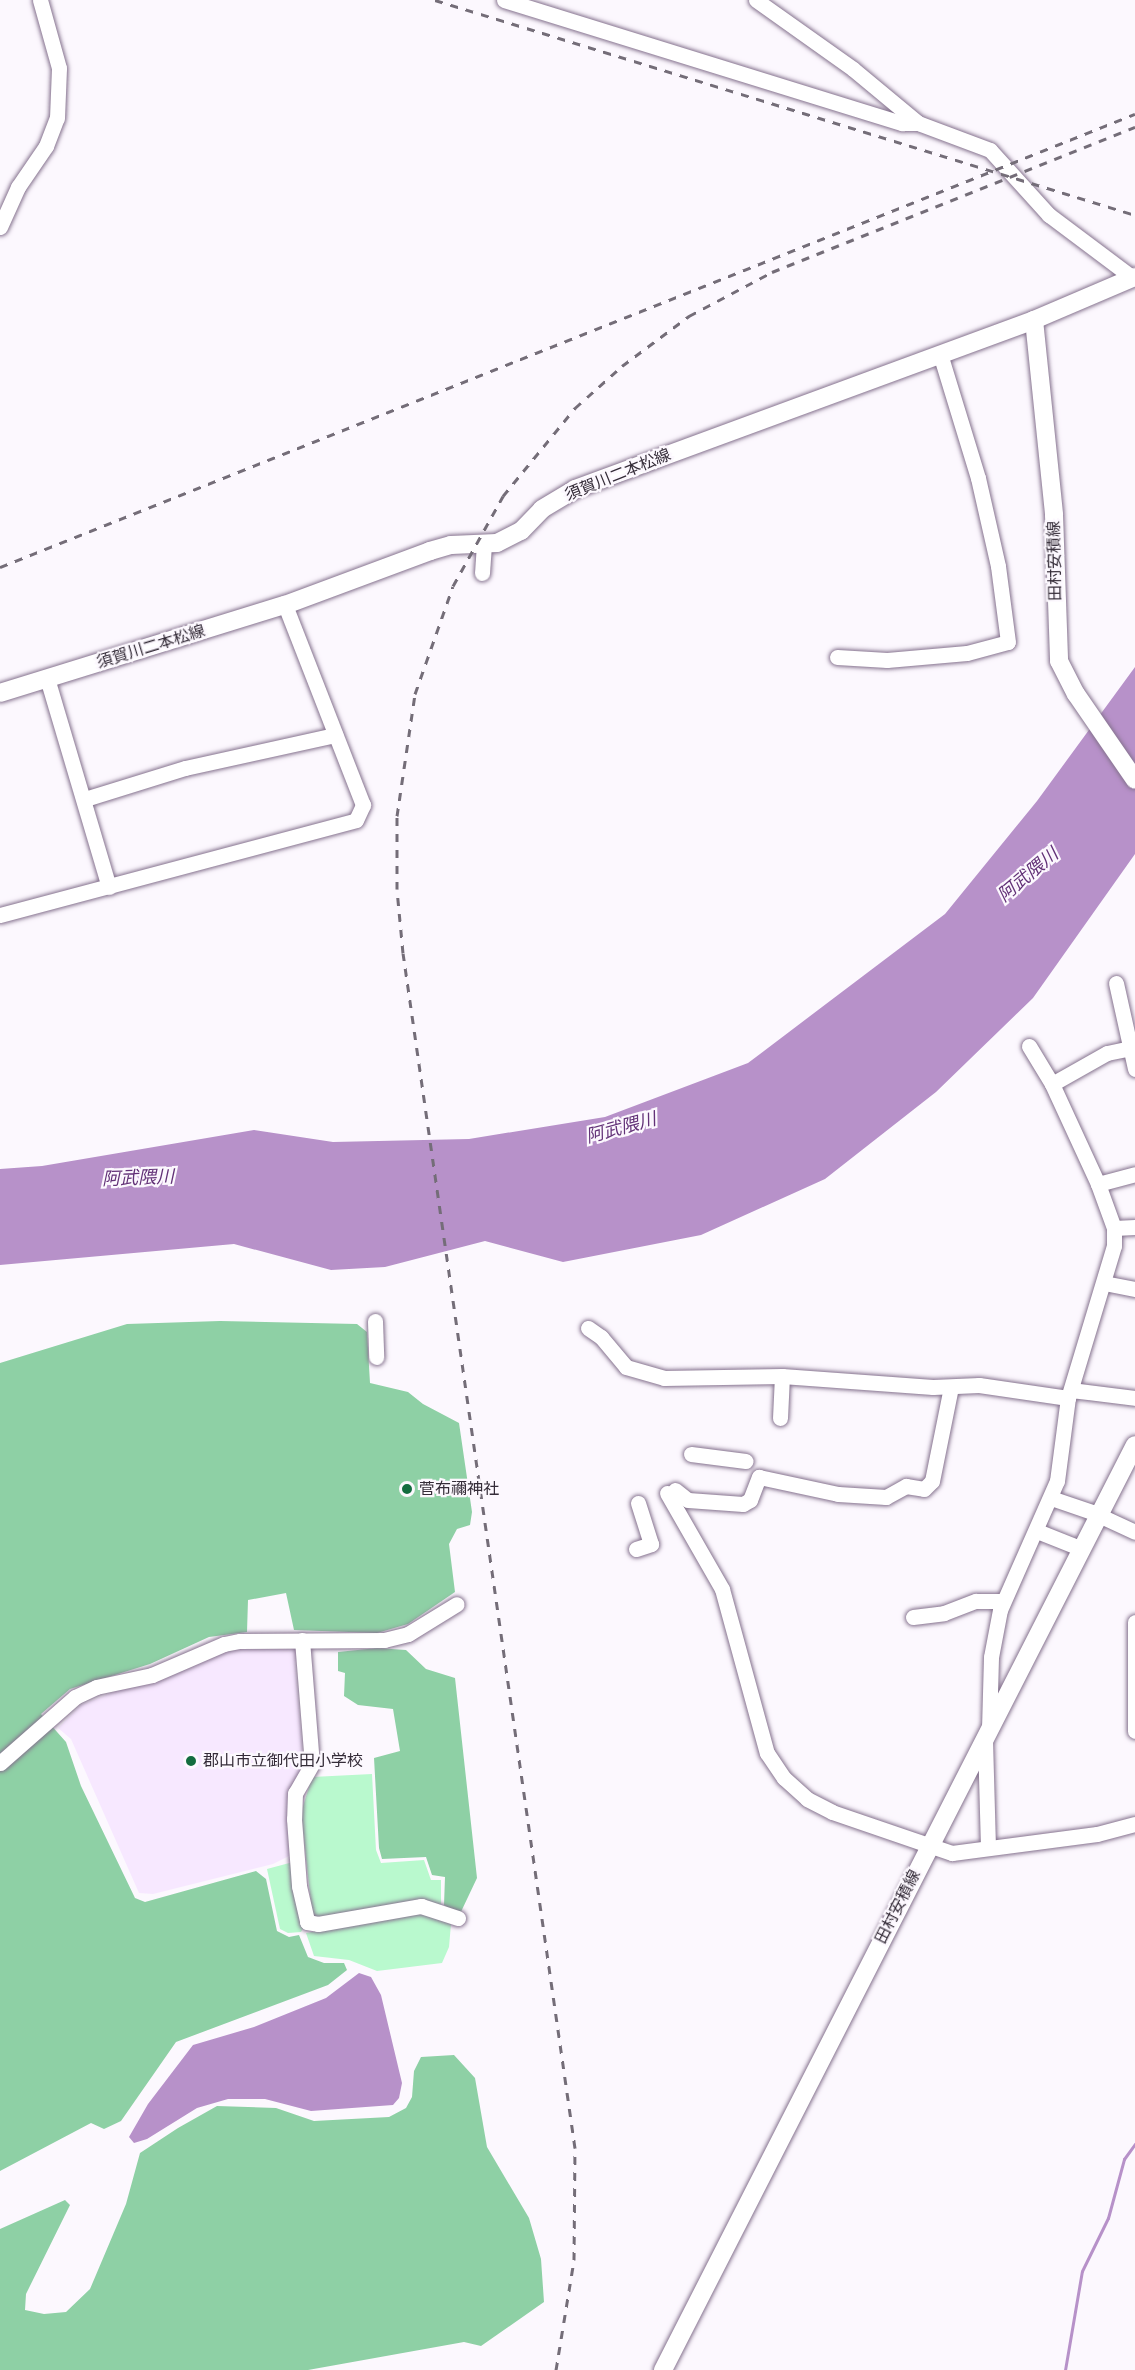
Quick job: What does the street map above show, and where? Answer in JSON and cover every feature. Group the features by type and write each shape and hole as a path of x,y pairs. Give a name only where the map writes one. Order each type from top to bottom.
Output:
{"main road":[{"name":"須賀川二本松線","path":"0,693 285,605 430,551 452,545 484,546 520,531 542,509 575,489 1034,320 1134,278"},
{"name":"田村安積線","path":"1034,320 1054,515 1057,648 1062,670 1087,711 1135,780"},
{"name":"田村安積線","path":"663,2370 928,1846 1135,1445"}],"street":[{"path":"0,227 18,187 46,146 57,118 59,68 40,0"},
{"path":"504,0 902,123 918,123"},
{"path":"756,0 853,69 918,123 990,150 1044,210 1134,278"},
{"path":"837,657 893,660 976,651 1008,642 998,566 978,478 940,354"},
{"path":"482,573 484,546"},
{"path":"0,915 356,820 363,805 285,605"},
{"path":"46,678 85,799 109,887"},
{"path":"85,799 185,768 335,735"},
{"path":"1116,983 1135,1069"},
{"path":"988,1848 987,1733 992,1657 1003,1602 1051,1498 1062,1461 1070,1394 1104,1283 1114,1228 1098,1184 1052,1084 1029,1046"},
{"path":"1052,1084 1107,1053 1131,1048"},
{"path":"1098,1184 1135,1174"},
{"path":"1114,1228 1135,1227"},
{"path":"1104,1283 1135,1289"},
{"path":"375,1321 376,1357"},
{"path":"588,1328 601,1336 626,1367 654,1376 782,1376 951,1387 979,1385 1135,1398"},
{"path":"780,1418 782,1376"},
{"path":"951,1387 932,1481 924,1489 906,1486 886,1497 838,1494 759,1477 750,1500 743,1504 688,1500 671,1491 722,1589 761,1738 773,1764 817,1805 928,1846 959,1854 1097,1834 1135,1824"},
{"path":"692,1454 746,1461"},
{"path":"1051,1498 1135,1532"},
{"path":"636,1549 651,1544 638,1503"},
{"path":"1037,1531 1082,1549"},
{"path":"913,1617 944,1613 976,1601 1003,1602"},
{"path":"0,1763 85,1691 152,1675 224,1644 302,1640 384,1640 408,1634 457,1604"},
{"path":"1135,1623 1135,1731"},
{"path":"302,1640 312,1767 299,1785 293,1803 299,1886 307,1922 318,1924 426,1906 458,1918"}],"shaded area":[{"name":"郡山市立御代田小学校","path":"309,1644 295,1662 304,1770 293,1854 273,1864 153,1894 139,1893 71,1739 58,1728 81,1705 222,1649"}],"green space":[{"path":"220,1321 357,1324 367,1332 370,1383 408,1392 423,1404 459,1423 472,1512 470,1525 457,1529 449,1544 455,1592 408,1624 377,1633 294,1630 286,1593 248,1600 247,1632 209,1637 150,1664 70,1689 41,1714 66,1742 81,1786 135,1898 145,1902 256,1871 266,1879 277,1931 289,1937 299,1935 308,1957 324,1963 344,1963 347,1970 328,1985 176,2042 121,2121 104,2129 91,2123 0,2171 0,1363 127,1324"},
{"path":"377,1648 406,1650 426,1669 455,1678 477,1878 459,1916 444,1905 445,1877 432,1875 426,1857 382,1859 379,1848 374,1758 400,1751 393,1709 358,1705 344,1696 345,1673 338,1671 338,1652"},
{"path":"372,1774 376,1850 381,1863 424,1860 431,1880 441,1880 441,1905 313,1921 301,1813 312,1777"},
{"path":"293,1862 304,1927 301,1932 288,1933 280,1929 267,1869"},
{"path":"408,1914 436,1914 451,1924 449,1947 442,1963 377,1971 349,1960 314,1956 306,1933"},
{"path":"454,2055 475,2078 487,2147 529,2218 541,2259 544,2302 481,2346 464,2342 308,2370 0,2370 0,2229 65,2200 70,2205 26,2294 25,2310 44,2314 66,2312 90,2289 126,2204 140,2153 217,2106 276,2108 314,2121 389,2117 406,2108 412,2097 414,2071 421,2057"}],"water":[{"name":"阿武隈川","path":"1135,667 1135,854 1033,998 936,1092 825,1179 701,1235 563,1262 485,1241 385,1267 331,1270 234,1244 0,1265 0,1169 42,1166 254,1130 333,1142 469,1139 605,1117 748,1063 945,914 1037,801"},
{"path":"359,1973 371,1977 381,1995 402,2083 399,2098 393,2105 311,2111 265,2099 228,2099 197,2108 147,2139 134,2143 129,2137 148,2104 193,2045 254,2027 326,1998"}],"waterway":[{"path":"1065,2370 1082,2271 1108,2218 1124,2159 1135,2144"}],"railway":[{"path":"435,0 1135,215"},
{"path":"0,567 1135,114"},
{"path":"556,2370 574,2260 575,2148 403,953 397,889 397,816 415,694 453,586 503,496 575,408 622,366 689,316 772,272 1135,127"}],"place":[{"name":"菅布禰神社","path":"407,1489"},
{"name":"郡山市立御代田小学校","path":"191,1761"}]}
